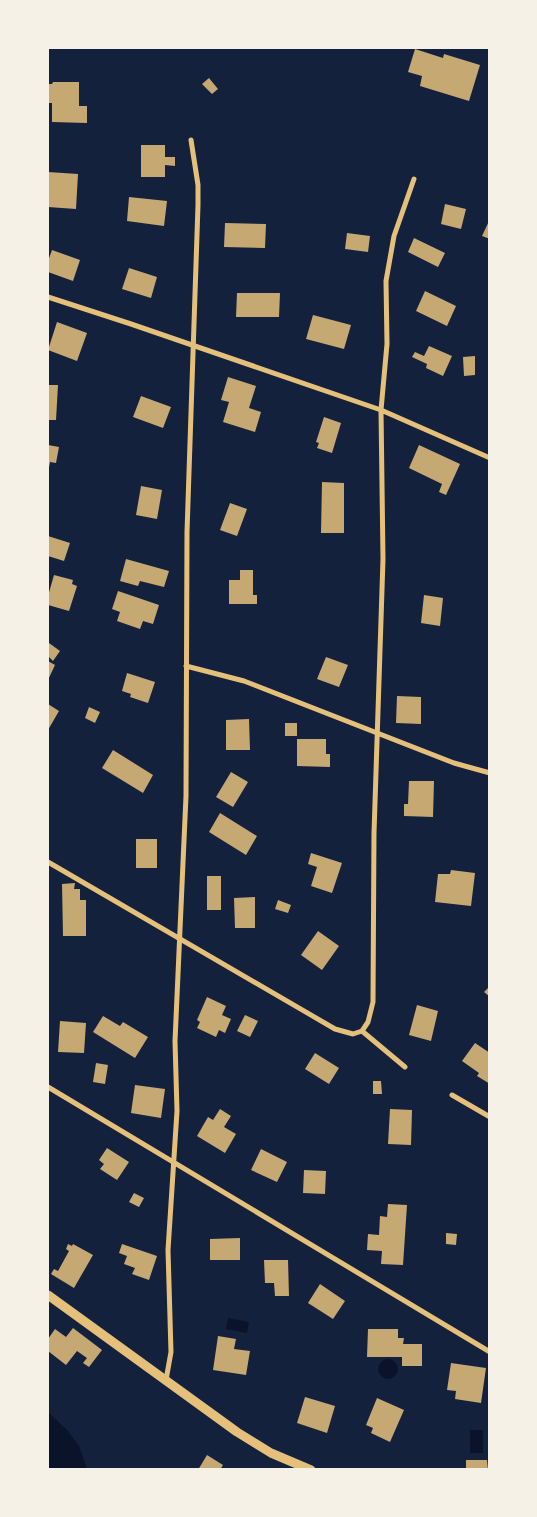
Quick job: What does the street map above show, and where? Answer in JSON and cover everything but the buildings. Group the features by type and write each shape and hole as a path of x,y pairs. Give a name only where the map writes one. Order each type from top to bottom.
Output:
{"street":[{"path":"166,1380 170,1352 167,1297 172,1162 177,1111 174,1041 186,796 187,532 198,206 198,184 191,140"},
{"path":"48,862 335,1029 353,1034 362,1031 368,1022 373,1002 374,833 379,733 383,559 381,410 387,344 386,281 389,258 414,179"},
{"path":"48,297 381,410 490,458"},
{"path":"186,666 244,681 454,762 490,773"},
{"path":"362,1031 406,1067"},
{"path":"48,1086 490,1352"},
{"path":"452,1095 490,1118"},
{"path":"48,1296 254,1443 311,1470"}],"water":[{"path":"228,1318 249,1322 247,1333 226,1329"},
{"path":"388,1359 395,1362 398,1369 395,1376 388,1379 381,1376 378,1369 381,1362"},
{"path":"48,1412 68,1431 79,1446 87,1469 48,1469"},
{"path":"470,1430 483,1430 483,1453 470,1453"}]}
